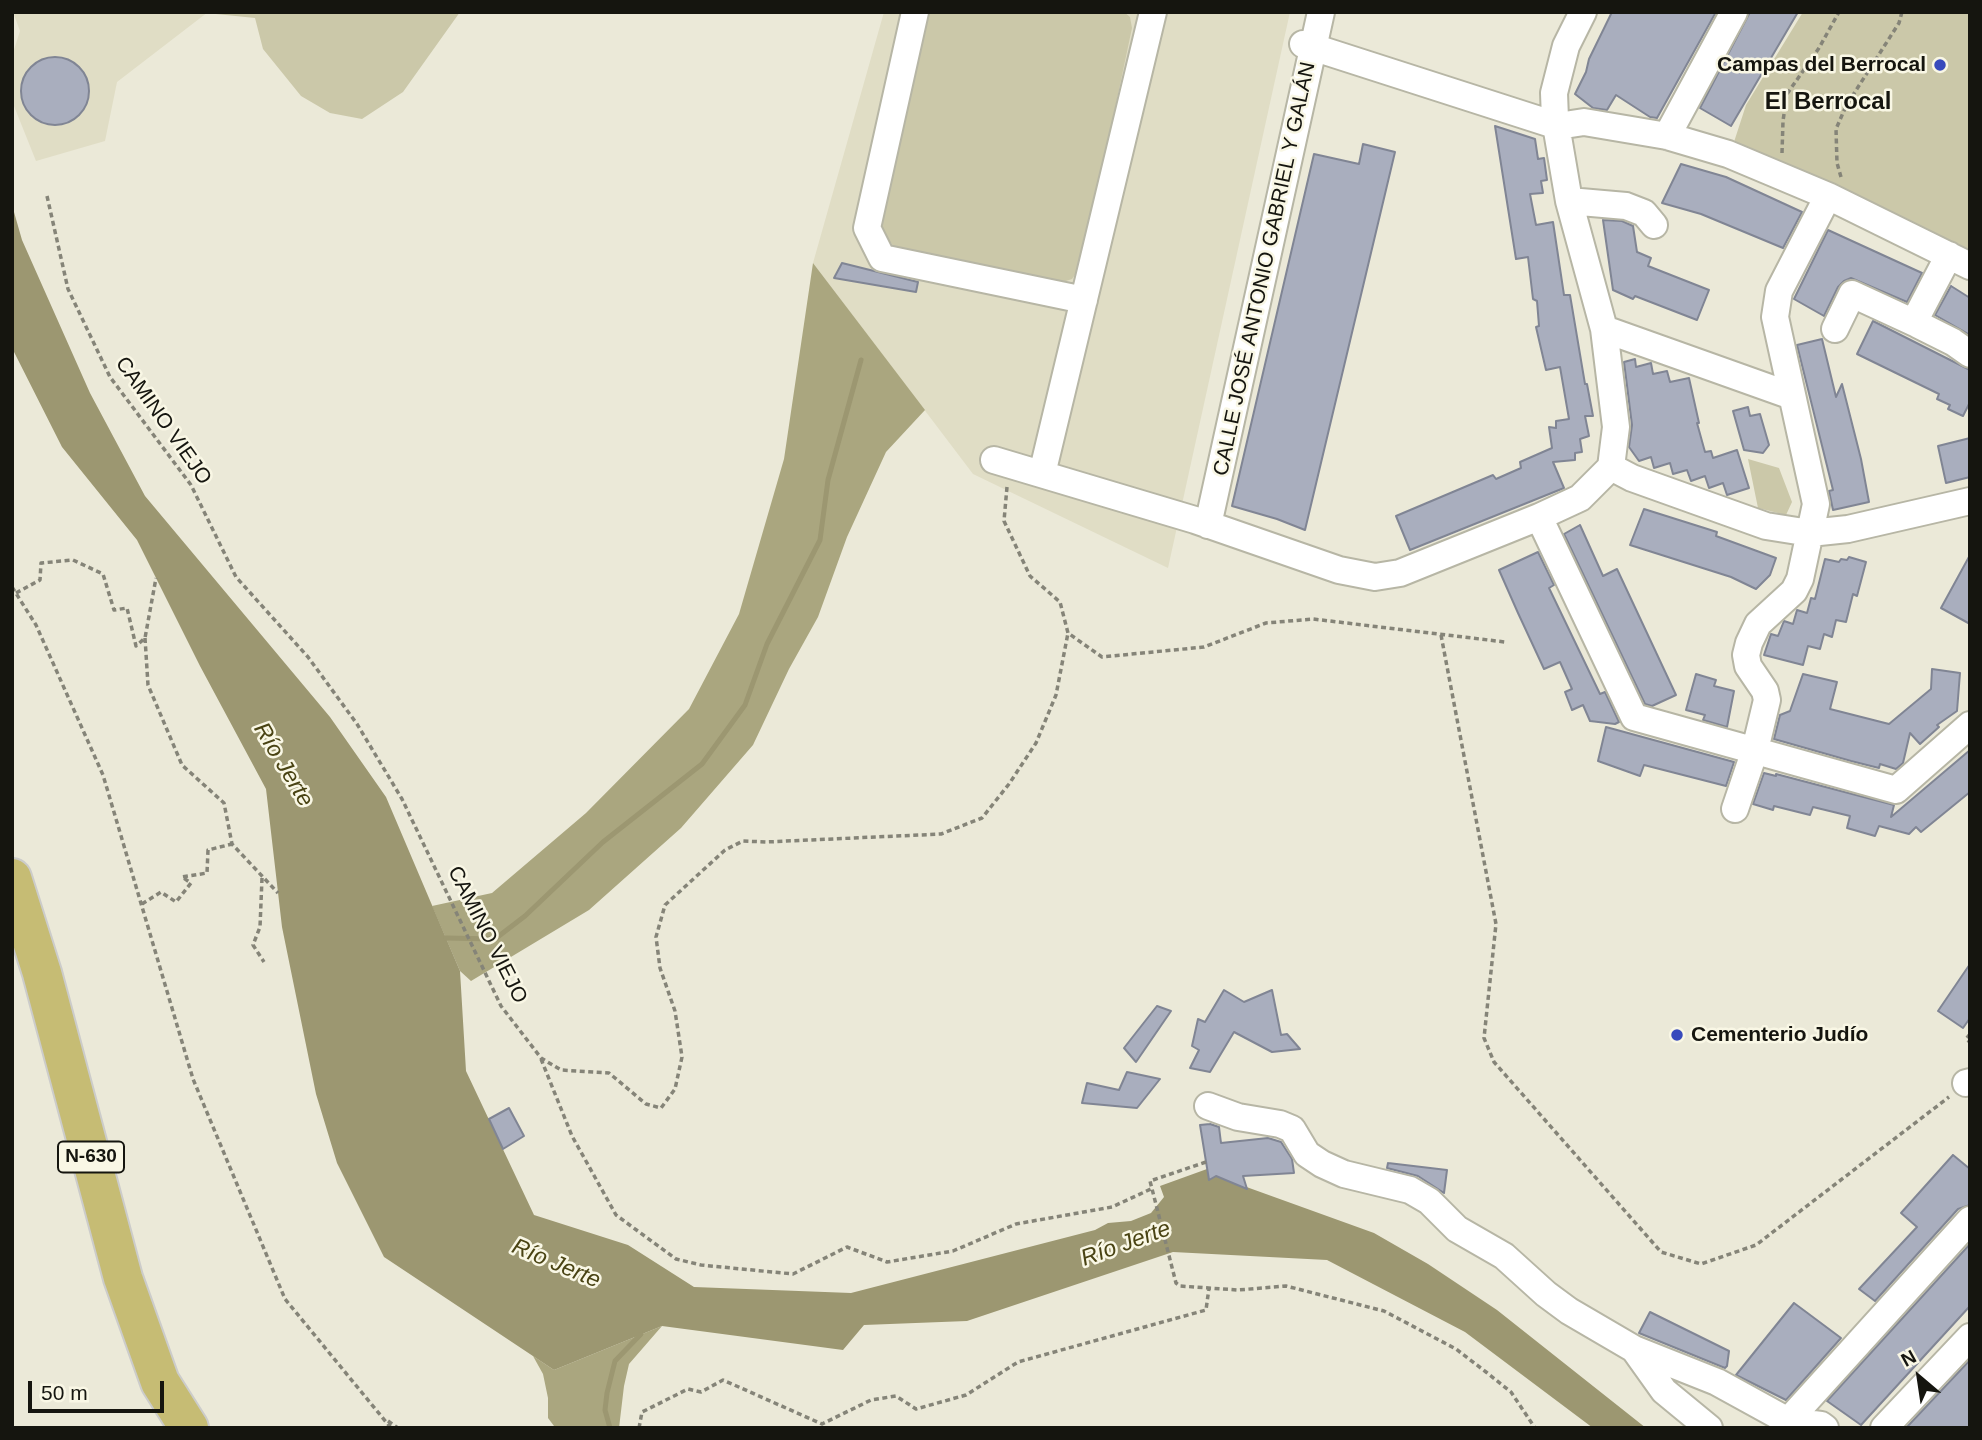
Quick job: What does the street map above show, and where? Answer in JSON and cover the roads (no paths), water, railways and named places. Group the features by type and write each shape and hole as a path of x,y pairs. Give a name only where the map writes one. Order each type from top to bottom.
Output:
{"highway":[{"name":"N-630","path":"12,878 42,972 123,1278 160,1382 189,1428"}],"street":[{"path":"915,12 867,228 881,258 1084,300"},
{"path":"1042,474 1153,12"},
{"name":"CALLE JOSÉ ANTONIO GABRIEL Y GALÁN","path":"1309,46 1310,12"},
{"name":"CALLE JOSÉ ANTONIO GABRIEL Y GALÁN","path":"1202,522 1309,46 1321,12"},
{"path":"1001,462 1202,522 1339,570 1375,577 1399,573 1580,498 1611,467 1616,427 1604,329 1570,201 1555,119 1554,93 1566,46 1583,12"},
{"path":"1667,136 1734,12"},
{"path":"1309,46 1558,126 1584,122 1667,136 1728,154 1838,201 1959,260 1914,322"},
{"path":"1513,111 1554,93"},
{"path":"1554,93 1584,122"},
{"path":"1570,201 1626,206 1644,213 1654,225"},
{"path":"1735,809 1755,750 1767,700 1765,691 1748,666 1746,655 1749,643 1758,624 1794,591 1800,579 1816,504 1775,317 1779,291 1838,201"},
{"path":"1835,329 1852,294 1914,322 1970,354"},
{"path":"1604,329 1792,396"},
{"path":"1611,467 1632,478 1766,526 1810,533 1848,529 1970,501"},
{"path":"1539,517 1634,717 1896,790 1970,724"},
{"path":"1208,1106 1238,1117 1280,1124 1292,1129 1307,1154 1322,1164 1344,1174 1410,1190 1420,1195 1457,1229 1504,1256 1569,1311 1634,1349 1717,1382 1790,1425 1821,1425 1825,1428"},
{"path":"1790,1425 1970,1220"},
{"path":"1884,1428 1970,1337"},
{"path":"1634,1349 1664,1391 1709,1428"}],"water":[{"name":"Río Jerte","path":"12,205 22,240 90,393 145,496 330,717 386,797 460,971 466,1071 534,1215 628,1245 694,1287 851,1293 1095,1230 1108,1223 1131,1221 1151,1213 1164,1197 1160,1186 1207,1169 1209,1180 1216,1176 1374,1233 1428,1264 1497,1310 1646,1428 1593,1428 1465,1332 1327,1260 1173,1252 967,1321 864,1325 843,1350 662,1326 554,1370 384,1257 337,1163 316,1094 282,927 266,789 137,540 62,447 12,348"}],"waterway":[{"path":"446,938 495,939 525,916 603,842 702,764 745,705 767,644 820,540 828,480 861,360"},
{"path":"610,1428 605,1410 615,1361 641,1334"}],"place":[{"name":"Campas del Berrocal","path":"1940,65"},
{"name":"Cementerio Judío","path":"1677,1035"}],"district":[{"name":"El Berrocal","path":"1828,102"}]}
